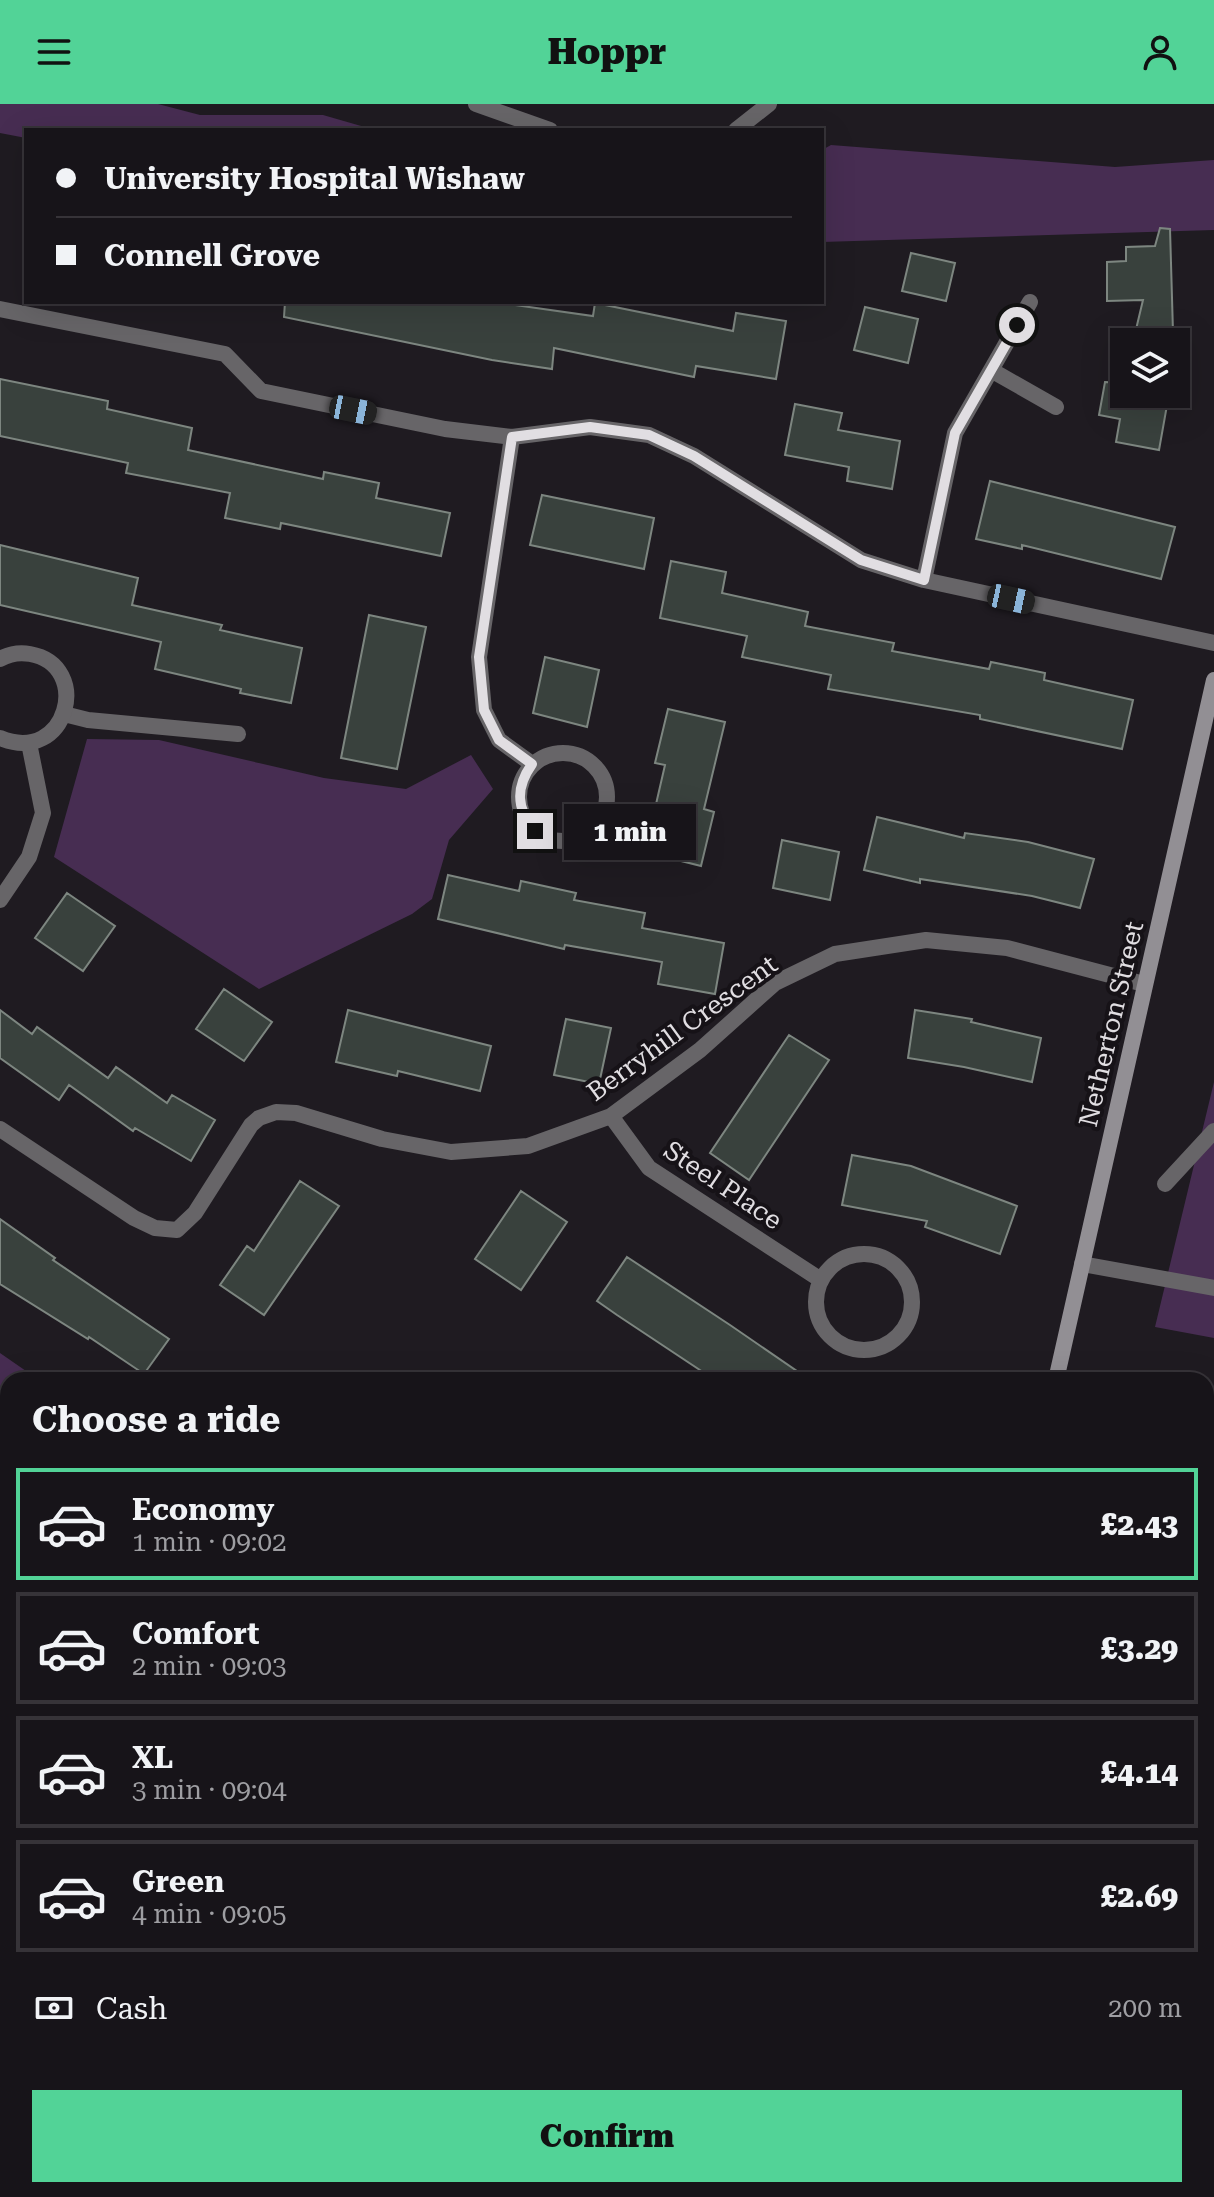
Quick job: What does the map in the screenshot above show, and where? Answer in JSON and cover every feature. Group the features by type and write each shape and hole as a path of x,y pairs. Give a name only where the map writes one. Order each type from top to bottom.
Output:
{"street":[{"path":"476,104 544,128"},
{"path":"739,128 769,104"},
{"path":"924,580 955,433 1030,302"},
{"path":"0,309 225,354 261,391 445,429 512,437 590,427 649,435 694,456 861,560 924,580 1214,643"},
{"path":"991,370 1056,407"},
{"path":"512,437 479,657 484,710 499,740 532,764"},
{"path":"0,659 20,653 48,661 59,672 67,699 64,714 44,738 29,743 0,738"},
{"name":"Netherton Street","path":"1058,1372 1214,680"},
{"path":"64,714 88,720 238,734"},
{"path":"0,900 29,857 43,813 29,743"},
{"path":"558,752 586,758 597,767 605,779 608,793 607,808 601,821 578,839 563,842 548,839 535,831 525,820 519,806 523,777 532,764 558,752"},
{"name":"Berryhill Crescent","path":"0,1129 134,1218 155,1228 177,1230 195,1213 251,1125 259,1118 276,1112 296,1113 382,1139 451,1152 528,1146 611,1116 700,1050 775,983 835,954 926,940 1007,948 1144,984"},
{"name":"Steel Place","path":"611,1116 649,1168 821,1280"},
{"path":"1165,1184 1214,1131"},
{"path":"857,1254 886,1258 908,1280 912,1310 907,1325 896,1338 882,1347 866,1350 842,1345 823,1328 816,1313 816,1296 821,1280 829,1267 842,1258 857,1254"},
{"path":"1082,1264 1214,1288"}],"shaded area":[{"path":"0,104 158,104 200,115 323,115 368,128 24,128 24,138 0,133"},
{"path":"831,145 1115,167 1214,160 1214,230 824,242 824,149"},
{"path":"87,739 159,740 324,778 406,789 471,755 493,789 449,840 432,899 412,914 259,989 54,857"},
{"path":"1214,1082 1214,1338 1155,1327"},
{"path":"0,1353 27,1372 0,1372"}],"building":[{"path":"1160,228 1170,229 1173,328 1136,328 1143,300 1107,301 1107,262 1126,261 1126,247 1155,246"},
{"path":"911,253 955,263 946,301 902,291"},
{"path":"285,304 508,304 593,316 595,304 600,304 733,331 736,313 786,321 776,379 696,366 694,377 554,348 552,369 492,360 284,317"},
{"path":"865,307 918,319 908,363 854,350"},
{"path":"0,379 108,401 107,409 192,428 188,450 323,479 324,472 379,483 376,498 450,513 441,556 281,523 280,529 225,518 230,493 126,473 128,463 0,436"},
{"path":"1105,382 1110,382 1110,408 1166,408 1159,450 1116,442 1120,419 1099,415"},
{"path":"795,404 842,413 838,430 900,441 892,489 847,481 849,467 785,455"},
{"path":"990,481 1175,527 1161,579 1022,545 1022,549 976,539"},
{"path":"542,495 654,518 644,569 530,545"},
{"path":"0,545 138,578 132,605 222,625 220,630 302,648 291,703 240,693 241,689 155,669 161,642 0,605"},
{"path":"671,561 726,572 722,593 808,612 805,626 894,643 892,651 989,669 991,662 1045,673 1044,680 1133,700 1122,749 980,719 980,715 828,689 831,675 742,657 747,636 660,618"},
{"path":"369,615 426,627 397,769 341,758"},
{"path":"545,657 599,670 587,727 533,713"},
{"path":"668,709 725,722 704,809 714,812 701,866 645,852 665,765 655,763"},
{"path":"877,817 964,838 965,833 1028,842 1094,859 1080,908 1032,896 920,879 920,883 864,870"},
{"path":"782,840 839,852 830,900 773,888"},
{"path":"448,875 519,891 521,881 576,893 574,900 645,913 642,928 724,943 715,994 658,984 662,962 565,945 564,949 438,919"},
{"path":"67,893 115,926 83,971 35,938"},
{"path":"224,989 272,1022 244,1061 196,1029"},
{"path":"0,1010 32,1034 37,1027 108,1078 116,1067 167,1103 172,1095 215,1120 191,1161 135,1128 133,1131 69,1085 59,1100 0,1058"},
{"path":"348,1010 491,1046 480,1091 398,1071 397,1076 336,1062"},
{"path":"915,1010 972,1019 971,1022 1041,1038 1032,1082 908,1058"},
{"path":"566,1019 611,1028 599,1084 554,1075"},
{"path":"789,1035 829,1060 749,1180 710,1153"},
{"path":"852,1155 911,1166 1017,1206 1000,1254 925,1227 927,1221 842,1205"},
{"path":"300,1181 339,1206 264,1315 220,1285 247,1246 254,1251"},
{"path":"521,1191 567,1222 521,1290 475,1259"},
{"path":"0,1219 55,1258 53,1260 169,1339 145,1372 141,1372 0,1284"},
{"path":"627,1257 798,1372 703,1372 597,1301"}],"route":[{"path":"535,831 525,820 519,806 523,777 532,764 499,740 484,710 479,657 512,437 590,427 649,435 694,456 861,560 924,580 955,433 1017,325"}]}
